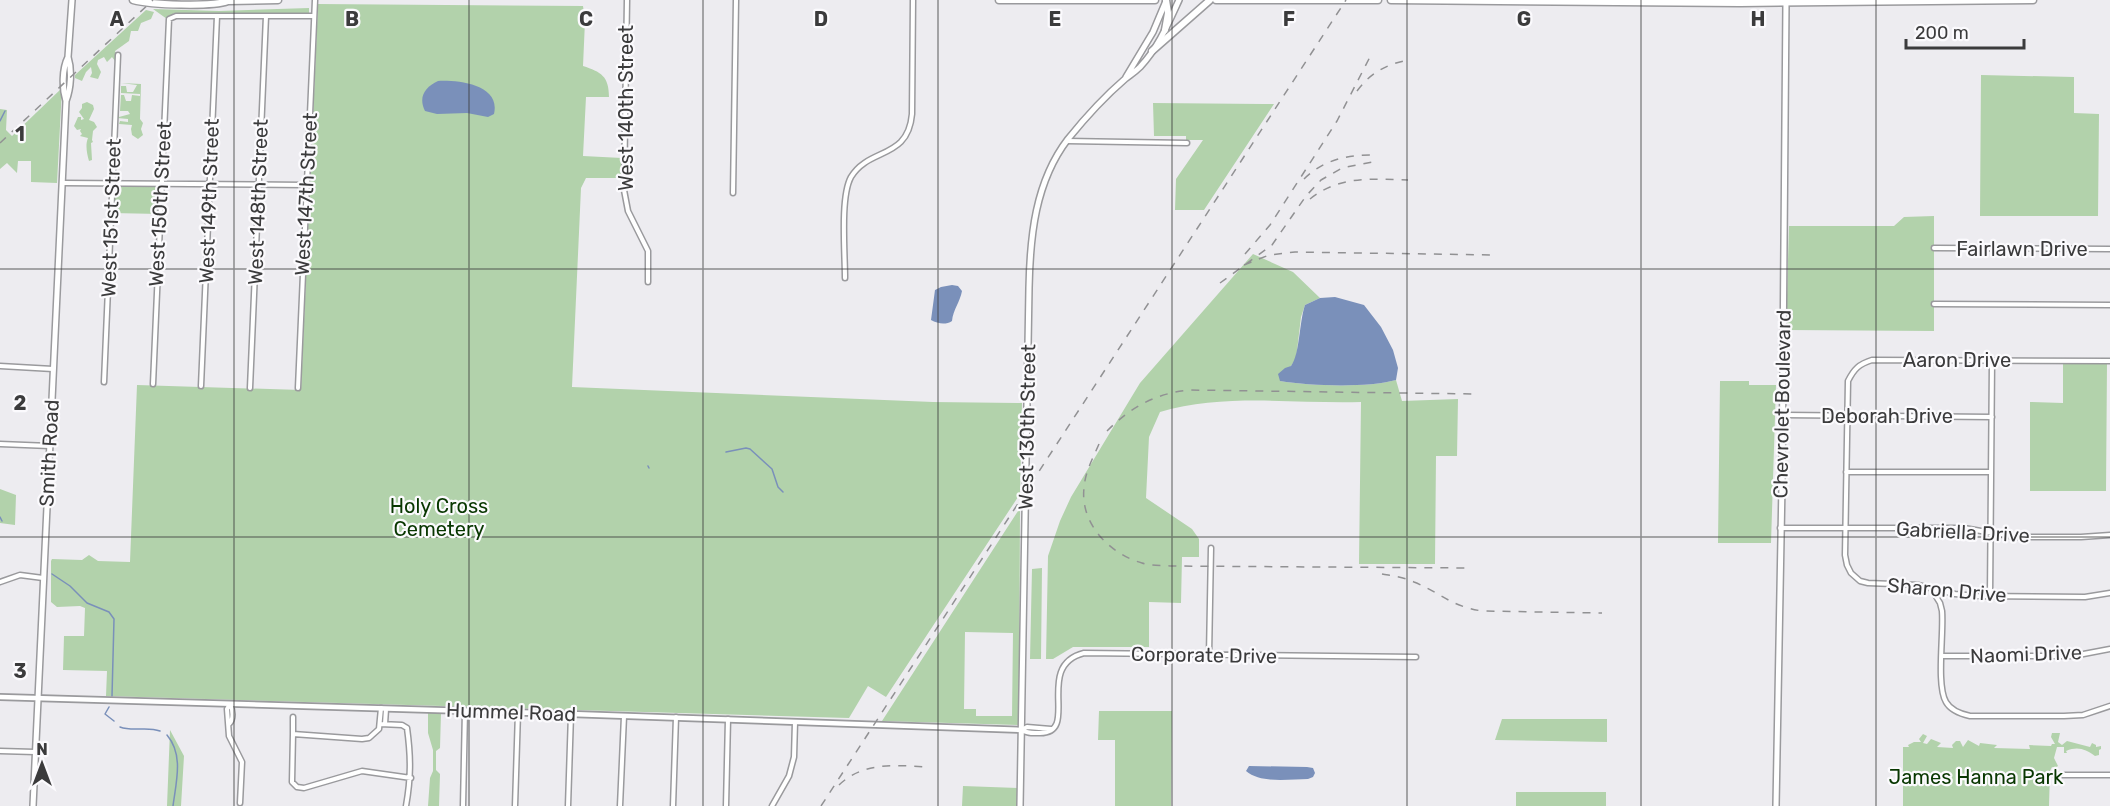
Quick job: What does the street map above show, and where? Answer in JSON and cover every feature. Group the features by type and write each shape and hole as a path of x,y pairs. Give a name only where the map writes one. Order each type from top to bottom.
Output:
{"main road":[{"name":"Smith Road","path":"33,806 52,369 66,101 69,93 68,57 72,0"},
{"path":"133,0 143,3 183,4 221,3 227,0 278,0"},
{"path":"999,0 1155,0"},
{"path":"1165,30 1168,12 1166,0"},
{"name":"West 130th Street","path":"1125,79 1153,32 1166,0"},
{"name":"West 130th Street","path":"1020,806 1031,234 1036,210 1046,182 1066,141 1101,102 1138,70 1161,38 1179,0"},
{"path":"1152,51 1210,0"},
{"path":"1215,0 1378,0"},
{"path":"1391,0 1429,2 2034,0"},
{"name":"Chevrolet Boulevard","path":"1776,806 1786,2"},
{"path":"1153,32 1161,38"}],"street":[{"name":"West 147th Street","path":"297,388 315,0"},
{"name":"West 140th Street","path":"627,0 624,190 628,211 648,251 648,282"},
{"path":"733,193 736,0"},
{"path":"844,278 845,202 849,181 863,164 895,148 910,126 914,0"},
{"name":"West 150th Street","path":"153,384 168,23 169,19 176,16 217,16"},
{"path":"217,16 314,16"},
{"name":"West 149th Street","path":"201,386 217,16"},
{"name":"West 148th Street","path":"250,388 266,16"},
{"name":"West 151st Street","path":"104,382 118,55"},
{"path":"1066,141 1187,143"},
{"path":"63,183 306,185"},
{"name":"Fairlawn Drive","path":"1934,248 2110,249"},
{"path":"1934,304 2110,305"},
{"name":"Aaron Drive","path":"1847,415 1848,381 1854,369 1861,363 1872,360 2110,361"},
{"path":"1990,596 1992,361"},
{"path":"0,366 52,369"},
{"name":"Deborah Drive","path":"1782,415 1992,417"},
{"path":"1846,528 1847,415"},
{"path":"0,444 50,446"},
{"path":"1846,472 1991,472"},
{"name":"Gabriella Drive","path":"1780,528 1964,528 2015,537 2110,535"},
{"name":"Sharon Drive","path":"1846,528 1848,569 1856,579 1868,584 1913,584 1962,595 2085,597 2110,593"},
{"path":"1209,655 1211,548"},
{"path":"0,582 20,575 43,578"},
{"path":"1932,589 1942,611 1942,692 1948,706 1959,714 1970,717 2064,717 2083,715 2110,706"},
{"name":"Naomi Drive","path":"1942,656 2073,656 2110,649"},
{"name":"Corporate Drive","path":"1023,730 1028,728 1052,729 1058,716 1060,673 1065,662 1084,653 1416,657"},
{"name":"Hummel Road","path":"0,697 465,710 1023,730"},
{"path":"230,704 233,709 229,724 231,744 242,762 240,803"},
{"path":"293,734 369,738 377,733 383,724 383,709"},
{"path":"463,806 465,710"},
{"path":"515,806 518,712"},
{"path":"568,806 571,714"},
{"path":"620,806 624,716"},
{"path":"293,717 292,782 297,787 304,788 362,771 411,778"},
{"path":"673,806 676,717"},
{"path":"726,806 728,719"},
{"path":"772,806 792,766 795,722"},
{"path":"383,724 402,725 407,728 411,755 411,778 406,806"},
{"path":"0,751 35,752"},
{"path":"2055,775 2110,775"}],"green space":[{"name":"Holy Cross Cemetery","path":"318,4 583,6 585,21 583,66 603,76 609,90 609,97 586,97 583,156 622,158 621,178 586,178 581,188 572,387 933,402 1022,403 1020,494 886,697 868,686 849,718 106,696 107,671 63,670 64,636 84,636 85,608 80,606 57,607 51,602 51,561 52,559 82,560 89,555 98,561 130,562 137,385 301,390"},
{"path":"309,8 309,14 174,13 167,19 153,9 219,11"},
{"path":"146,10 154,12 151,19 141,23 138,31 131,31 129,41 115,51 117,56 115,61 112,57 107,62 104,57 98,60 97,64 101,72 98,79 90,77 91,67 82,81 75,78 75,75"},
{"path":"1981,75 2074,77 2074,113 2099,114 2098,216 1980,216"},
{"path":"121,83 141,84 140,119 143,123 141,129 143,135 138,139 132,135 132,125 119,124 120,121 128,122 128,119 117,118 119,95 119,117 130,114 128,111 120,111 121,95 124,95 126,101 131,101 132,95 140,96 140,94 121,93 121,86 126,86 127,92 133,92 137,85"},
{"path":"62,88 57,183 31,182 31,161 18,161 17,173 7,163 0,169 0,109 7,110 6,130 12,136"},
{"path":"87,102 93,105 94,109 89,120 97,127 93,131 92,160 89,161 86,147 88,138 80,136 81,129 77,130 74,126 78,117 81,117 81,120 84,119 79,112 82,104"},
{"path":"1153,103 1274,104 1204,210 1175,210 1176,179 1203,140 1186,140 1186,136 1154,136"},
{"path":"113,183 161,183 160,214 111,213"},
{"path":"1934,216 1934,331 1786,330 1789,226 1894,226 1904,217"},
{"path":"1253,254 1293,272 1320,298 1305,305 1301,317 1296,359 1280,381 1339,385 1384,383 1396,380 1402,401 1458,399 1457,456 1436,456 1435,564 1359,564 1361,402 1234,401 1184,406 1160,412 1149,437 1146,498 1192,529 1199,539 1199,557 1182,557 1181,603 1149,602 1149,647 1073,647 1053,659 1046,659 1048,556 1071,497 1140,383"},
{"path":"2063,364 2107,364 2106,491 2030,491 2030,402 2063,403"},
{"path":"1720,381 1749,381 1749,385 1776,385 1771,543 1718,543"},
{"path":"0,489 16,495 15,525 0,523"},
{"path":"1020,508 1019,725 882,721","holes":["965,632 1013,633 1012,716 976,716 976,709 964,709"]},
{"path":"1042,568 1041,659 1030,659 1032,569"},
{"path":"1099,711 1172,711 1171,806 1115,806 1115,740 1098,740"},
{"path":"428,713 441,713 440,748 436,751 436,770 440,774 439,806 428,806 430,778 433,771 433,750 428,733"},
{"path":"1502,719 1607,719 1607,742 1495,740"},
{"path":"170,730 184,756 181,806 167,806"},
{"name":"James Hanna Park","path":"2052,733 2060,733 2058,742 2062,745 2067,741 2090,747 2092,743 2096,747 2101,746 2101,749 2099,755 2095,756 2078,749 2070,749 2064,753 2064,747 2057,747 2054,758 2058,766 2052,767 2050,771 2049,806 1903,806 1903,747 1909,747 1908,745 1914,742 1921,742 1919,739 1923,734 1927,736 1923,743 1927,744 1931,739 1941,743 1937,747 1953,748 1952,745 1956,741 1960,741 1963,747 1968,740 1979,746 1980,743 1997,745 1994,748 2030,749 2029,745 2051,746 2055,744 2051,737"},
{"path":"963,786 1018,788 1017,806 962,806"},
{"path":"1516,792 1606,792 1606,806 1516,806"}],"water":[{"path":"438,81 466,83 484,90 491,96 494,114 488,117 467,113 437,114 425,111 422,101 424,93"},
{"path":"952,285 958,286 962,291 952,321 942,324 931,320 935,290"},
{"path":"1335,297 1364,305 1381,327 1393,350 1398,368 1396,380 1384,383 1339,385 1280,381 1278,374 1291,366 1294,361 1305,305 1320,298"},
{"path":"1249,766 1307,767 1313,768 1315,773 1308,779 1267,779 1259,778 1246,771"}],"waterway":[{"path":"0,121 5,111"},
{"path":"726,452 750,449 772,469 778,487 783,492"},
{"path":"0,517 2,521"},
{"path":"52,574 70,586 87,603 109,612 114,619 112,696"},
{"path":"109,707 105,714 114,721"},
{"path":"120,727 160,731"},
{"path":"167,735 176,751 178,769 173,806"}],"railway":[{"path":"0,143 153,0"},
{"path":"821,806 1346,0"},
{"path":"1245,254 1270,225 1337,121 1372,53"},
{"path":"1357,91 1380,70 1410,60"},
{"path":"1304,179 1318,168 1334,160 1370,155"},
{"path":"1220,283 1272,245 1306,196 1321,180 1342,168 1372,162"},
{"path":"1310,199 1321,191 1345,182 1370,179 1408,180"},
{"path":"1244,265 1269,255 1295,252 1494,255"},
{"path":"1107,431 1135,408 1155,398 1190,390 1475,394"},
{"path":"1099,444 1085,482 1084,501 1087,514 1099,536 1109,545 1119,553 1142,563 1170,566 1472,568"},
{"path":"1382,574 1410,580 1454,603 1482,611 1602,613"},
{"path":"839,785 858,772 869,769 891,766 925,767"}]}
